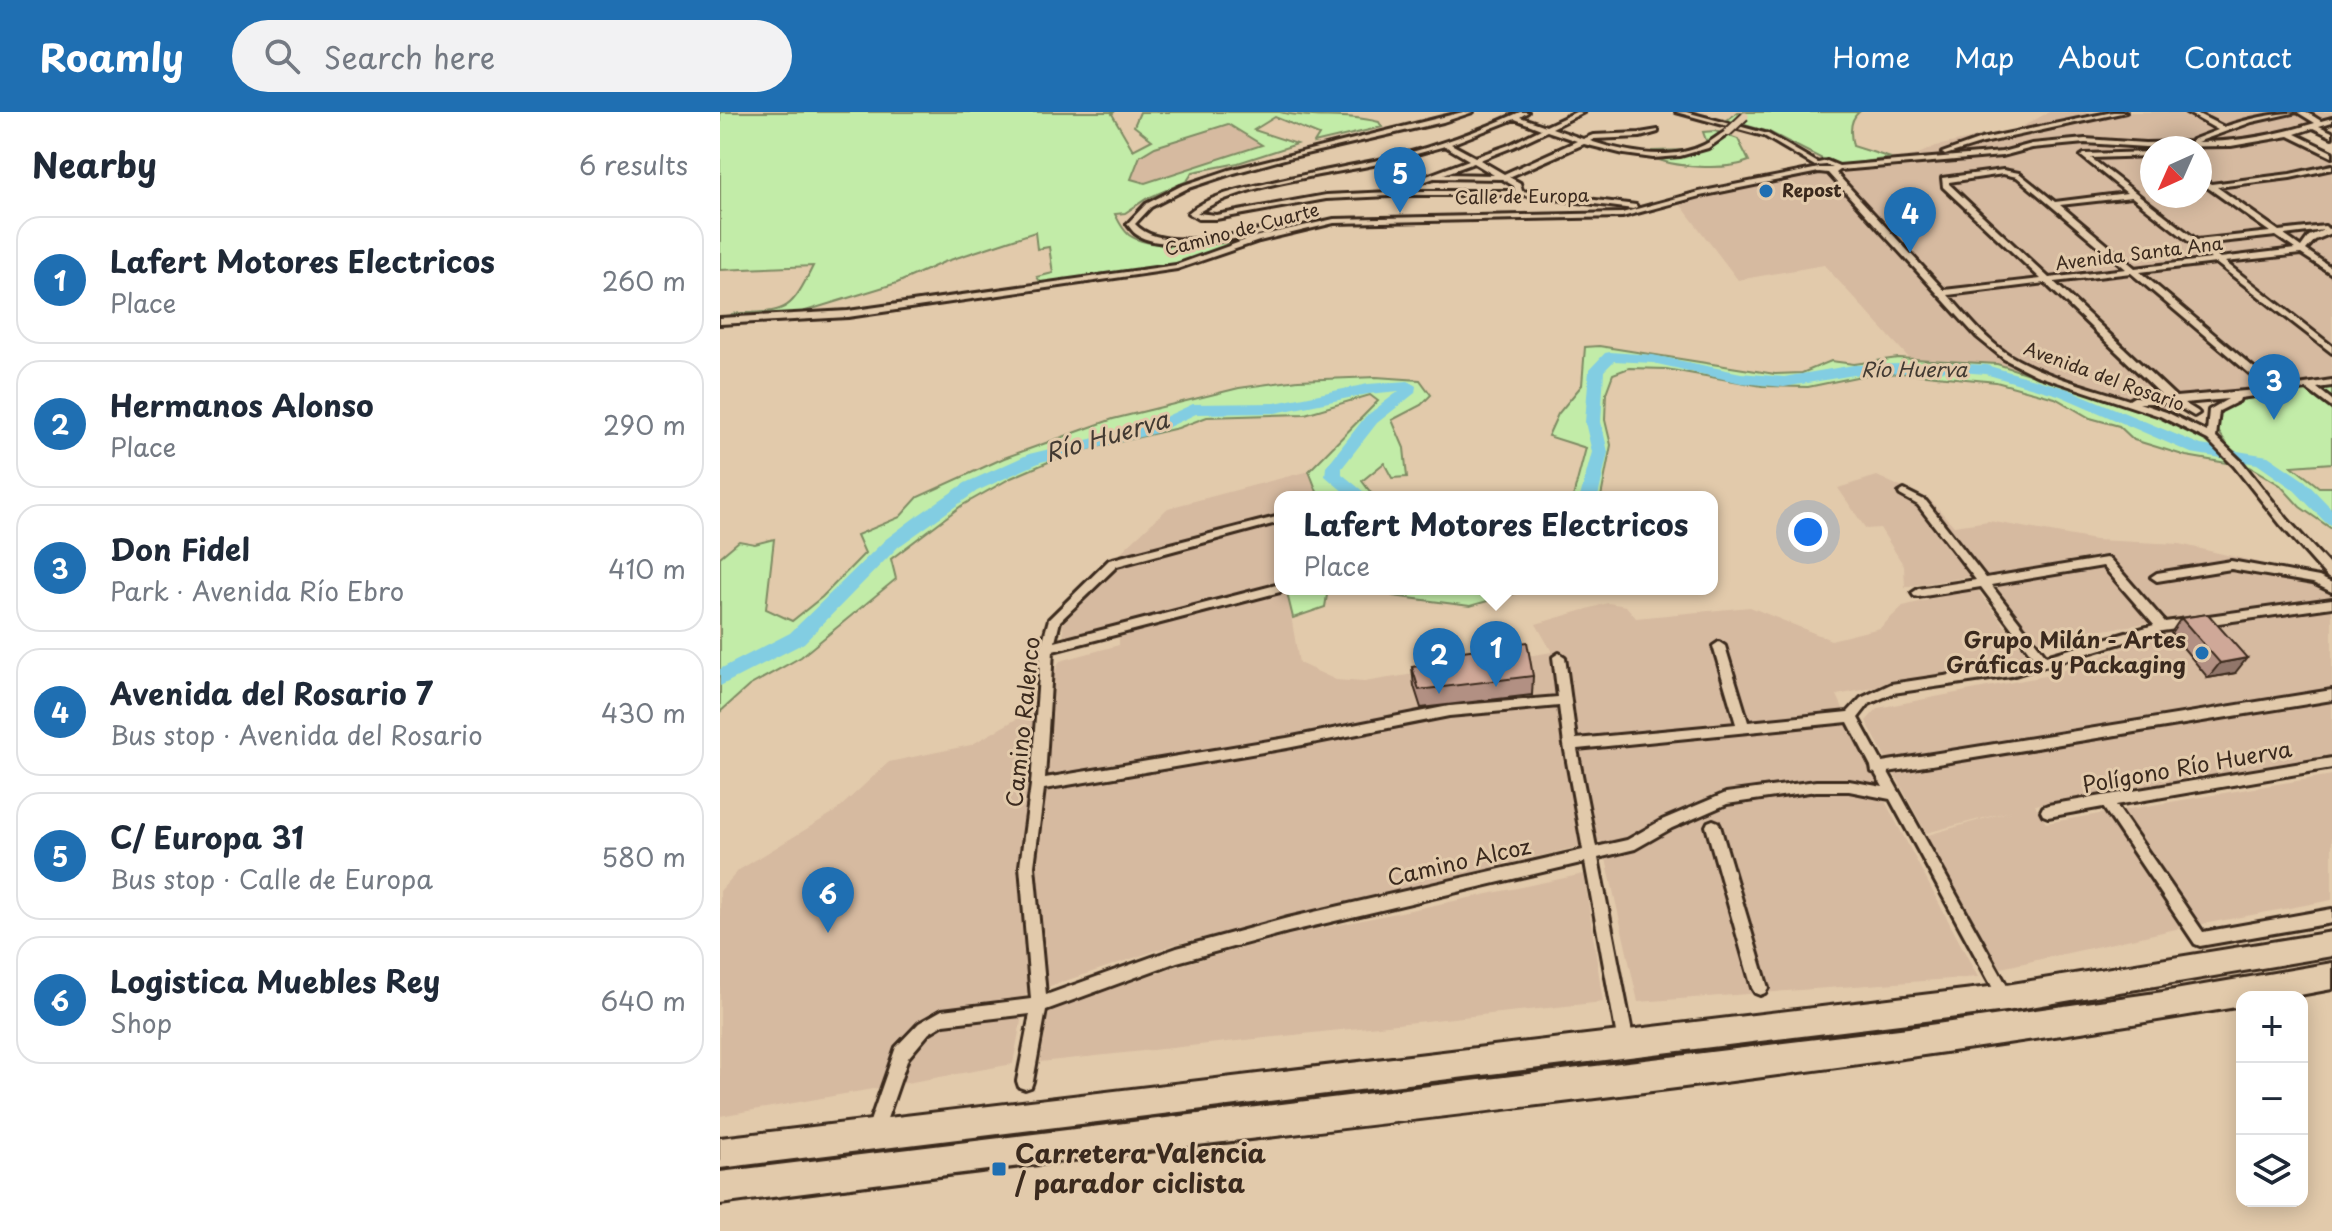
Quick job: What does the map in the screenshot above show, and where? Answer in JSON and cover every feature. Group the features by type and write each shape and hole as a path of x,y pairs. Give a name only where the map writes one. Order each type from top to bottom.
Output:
{"highway":[{"path":"720,1153 2006,998 2332,944"},
{"path":"720,1188 940,1158 1920,1042 2222,997 2332,976"}],"street":[{"name":"Calle de Europa","path":"1470,112 1444,121 1316,149 1211,179 1141,210 1133,218 1132,227 1148,238 1179,240 1246,235 1345,217 1581,213 1625,209"},
{"path":"1525,112 1445,143 1250,190 1214,201 1192,213 1204,217 1326,197 1394,192 1519,193 1625,209"},
{"path":"1394,192 1548,129 1581,112"},
{"path":"1679,112 1766,135 1818,168 1927,160 2065,122 2123,112"},
{"path":"1692,112 1769,132 1832,168"},
{"path":"2059,112 2065,122"},
{"path":"2189,112 2224,130"},
{"path":"2208,136 2250,120 2297,112 2332,135"},
{"path":"1515,117 1583,142 1615,150 1680,154 1710,147 1747,114"},
{"path":"2212,145 2291,134 2332,120"},
{"path":"1434,176 1503,177 1598,136 1640,135 1656,131"},
{"path":"2291,134 2332,155"},
{"path":"1952,154 2002,154 2032,146 2074,141 2140,148"},
{"path":"1445,143 1519,186 1519,193"},
{"path":"2140,150 2084,156 2332,350"},
{"path":"1380,161 1394,192"},
{"path":"2212,186 2290,176 2332,167"},
{"name":"Camino de Cuarte","path":"720,321 848,314 1177,267 1257,239 1334,221 1583,217 1647,208 1818,168"},
{"name":"Avenida del Rosario","path":"1832,168 1980,335 2007,357 2039,373 2163,414 2211,438 2238,464 2332,575"},
{"path":"2243,396 2214,410 2163,414 2164,401 2160,387 1944,181 2012,173 2276,391"},
{"path":"2212,187 2332,272"},
{"path":"1250,190 1267,208"},
{"path":"2053,204 2131,195"},
{"name":"Avenida Santa Ana","path":"1942,293 2302,251 2312,238 2332,229"},
{"name":"Avenida Santa Ana","path":"2194,243 2332,229"},
{"path":"2119,399 2164,401 2243,396 2332,383"},
{"path":"2309,386 2332,405"},
{"path":"2160,387 2164,401"},
{"path":"2164,401 2194,413"},
{"path":"2211,438 2214,410"},
{"path":"1904,493 1922,503 1985,581 2043,661"},
{"name":"Camino Ralenco","path":"1025,1081 1039,1005 1027,866 1038,785 1047,648 1055,619 1113,563 1274,524"},
{"path":"1918,593 2106,562 2162,627"},
{"path":"2157,577 2231,565 2315,580 2332,588"},
{"path":"1047,648 1274,590"},
{"path":"1570,745 1851,717 1865,701 1891,689 2011,671 2162,627 2332,603"},
{"path":"1719,646 1743,727"},
{"path":"1559,657 1570,745 1626,1043"},
{"path":"1877,768 2332,695"},
{"path":"1038,785 1287,743 1449,711 1566,701"},
{"path":"1851,717 2006,998"},
{"name":"Polígono Río Huerva","path":"2048,811 2332,763"},
{"name":"Camino Alcoz","path":"874,1133 902,1053 924,1028 942,1017 1039,1005 1177,955 1630,845 1667,824 1726,799 1816,786 1849,786 1891,794"},
{"path":"2106,801 2200,939 2332,916"},
{"path":"1713,826 1760,988"}],"shaded area":[{"path":"2049,112 2332,112 2332,118 2285,132 2332,157 2332,383 2150,412 1997,364 1910,359 1824,265 1738,280 1677,200 1842,164 1914,156 1936,146 2018,129"},
{"path":"1228,124 1263,145 1145,183 1131,179 1140,156 1155,147"},
{"path":"1309,471 1317,491 1274,491 1274,515 1270,516 1274,531 1274,583 1064,638 1062,621 1114,572 1123,550 1168,508"},
{"path":"1877,476 1931,501 1954,526 1989,521 2095,540 2180,544 2329,579 2332,582 2332,599 2165,620 2037,641 1987,574 1905,587 1904,566 1880,528 1866,529 1838,488"},
{"path":"1976,588 2029,658 1837,695 1887,805 1978,977 1638,1002 1602,841 1176,944 1026,994 1013,1064 720,1116 720,891 739,870 836,811 889,762 971,745 1036,708 1060,661 1119,645 1119,637 1276,595 1288,595 1299,663 1336,680 1364,682 1552,652 1536,624 1608,603 1626,606 1636,618 1750,607 1831,640 1880,628 1903,606"},
{"path":"2332,608 2332,755 2035,805 2046,823 2332,775 2332,900 2176,929 2001,968 1921,837 2011,811 1926,833 1866,721 1878,708 2050,675 2164,634"},
{"path":"1584,874 1603,1002 1040,1062 1049,1011 1177,966 1290,935"}],"green space":[{"path":"720,112 1114,112 1112,114 1133,150 1152,140 1134,126 1140,112 1280,112 1367,119 1379,122 1382,127 1314,143 1319,135 1275,117 1254,130 1297,144 1238,163 1193,172 1187,181 1146,199 1125,213 1115,214 1129,235 1153,244 1244,239 1249,242 1177,267 1043,286 1037,277 1053,273 1049,247 1037,249 1035,232 944,262 897,283 776,320 727,320 732,314 783,308 797,294 813,266 720,270","holes":["1228,124 1262,145 1145,183 1131,179 1140,156 1155,147"]},
{"path":"1738,112 1859,112 1851,128 1853,146 1891,158 1836,166 1769,132 1727,120"},
{"path":"1715,131 1738,139 1749,161 1699,167 1650,156 1652,151 1689,150 1707,143 1703,132"},
{"path":"1599,346 1775,374 1802,373 1831,361 1854,364 1898,358 1997,364 2150,412 2225,441 2218,431 2214,410 2243,396 2332,383 2332,463 2292,466 2319,487 2332,487 2332,529 2300,507 2280,485 2250,467 2186,456 2134,440 2119,426 2090,418 2055,398 1996,382 1906,373 1866,375 1808,387 1762,386 1666,369 1629,368 1613,374 1606,393 1605,420 1611,445 1602,491 1575,491 1586,448 1548,436 1558,414 1582,385 1585,347"},
{"path":"1376,377 1420,380 1431,395 1421,405 1392,420 1404,448 1407,477 1392,478 1384,463 1362,481 1370,491 1317,491 1309,471 1378,401 1370,395 1305,414 1207,417 1178,428 1067,454 1011,478 961,506 891,559 896,579 801,657 749,686 720,712 720,557 739,541 755,544 774,539 766,609 792,621 822,597 865,553 857,535 900,517 918,497 1004,458 1113,419 1239,388 1298,380"},
{"path":"1287,595 1327,595 1325,607 1293,618"},
{"path":"1391,595 1509,595 1470,606"}],"building":[{"path":"2208,614 2247,658 2220,663 2181,618"},
{"path":"1527,642 1533,676 1419,690 1412,667 1457,660 1455,652"}],"waterway":[{"name":"Río Huerva","path":"1590,491 1600,452 1593,422 1597,370 1610,356 1653,359 1741,378 1784,382 1854,370 1949,367 1986,370 2063,392 2197,449 2262,460 2299,485 2332,519"},
{"name":"Río Huerva","path":"720,678 797,638 892,543 971,487 1035,458 1150,430 1193,409 1275,408 1368,389 1408,386 1410,390 1371,420 1334,467 1333,476 1353,491"}],"place":[{"name":"Repost","path":"1766,191"},
{"name":"C/ Europa 31","path":"1400,213"},
{"name":"Avenida del Rosario 7","path":"1910,253"},
{"name":"Don Fidel","path":"2274,420"},
{"name":"Grupo Milán - Artes Gráficas y Packaging","path":"2202,653"},
{"name":"Lafert Motores Electricos","path":"1496,687"},
{"name":"Hermanos Alonso","path":"1439,694"},
{"name":"Logistica Muebles Rey","path":"828,933"},
{"name":"Carretera Valencia / parador ciclista","path":"999,1169"}]}
